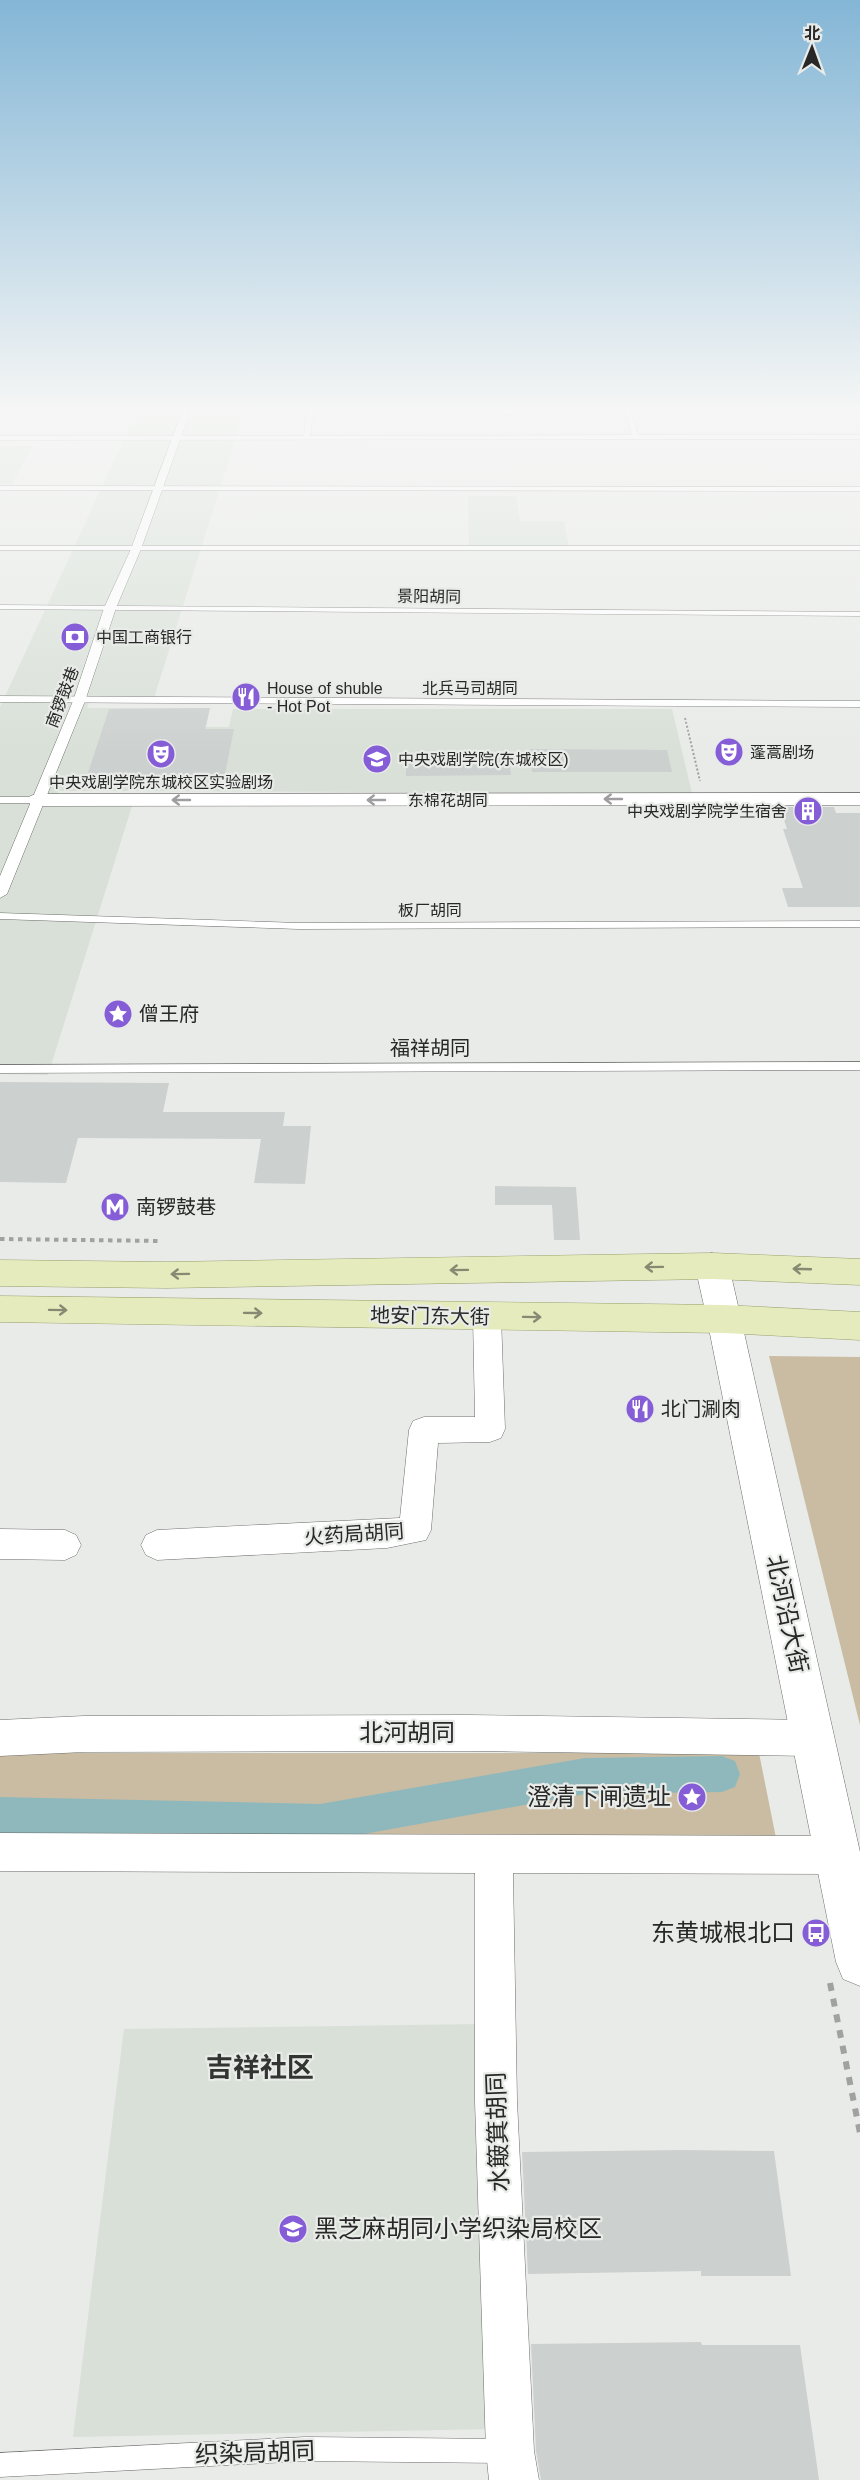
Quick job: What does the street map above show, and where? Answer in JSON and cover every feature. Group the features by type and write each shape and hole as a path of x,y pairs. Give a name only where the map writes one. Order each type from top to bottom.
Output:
{"main road":[{"path":"0,1273 166,1275 712,1266 860,1272"},
{"name":"北河沿大街","path":"712,1266 860,1962"},
{"name":"地安门东大街","path":"0,1310 724,1319 860,1326"}],"street":[{"name":"南锣鼓巷","path":"0,894 79,701 110,608 144,525"},
{"name":"东棉花胡同","path":"37,800 860,799"},
{"name":"火药局胡同","path":"157,1545 387,1534 415,1530 424,1430 490,1429 487,1317"},
{"path":"0,1544 65,1545"},
{"name":"北河胡同","path":"0,1738 84,1734 455,1733 813,1737"},
{"path":"0,1852 494,1856 838,1855"},
{"name":"水簸箕胡同","path":"494,1856 496,2101 512,2466"}],"lane":[{"path":"0,548 860,548"},
{"name":"景阳胡同","path":"0,608 859,614"},
{"name":"北兵马司胡同","path":"0,699 860,704"},
{"path":"0,800 37,800"},
{"name":"板厂胡同","path":"0,916 299,926 860,924"},
{"name":"福祥胡同","path":"0,1069 860,1066"},
{"name":"织染局胡同","path":"0,2465 306,2450 512,2466"}],"path":[{"path":"682,704 704,799"},
{"path":"0,1239 161,1241"}],"shaded area":[{"path":"84,525 209,525 154,698 91,698 87,708 210,708 206,727 229,727 233,709 672,709 692,793 58,791 53,806 132,806 48,1075 0,1074 0,707"},
{"path":"469,525 565,525 569,546 469,546"},
{"path":"769,1356 860,1357 860,1725"},
{"path":"0,1753 759,1753 777,1843 0,1839"},
{"name":"黑芝麻胡同小学织染局校区","path":"481,2024 494,2429 73,2437 124,2029"}],"building":[{"name":"中央戏剧学院东城校区实验剧场","path":"210,708 205,729 234,729 224,779 116,783 117,779 86,779 109,709"},
{"path":"530,749 667,750 672,772 532,772"},
{"path":"406,754 509,754 511,775 406,776"},
{"path":"780,807 834,807 836,813 860,813 860,907 788,907 782,888 803,888 783,829 787,829"},
{"path":"0,1082 169,1083 163,1112 285,1112 283,1126 311,1126 305,1184 254,1183 261,1139 78,1138 66,1183 0,1182"},
{"path":"495,1186 576,1187 580,1240 554,1240 552,1205 495,1205"},
{"path":"774,2151 791,2276 701,2276 701,2271 528,2274 522,2152"},
{"path":"701,2342 702,2345 800,2345 819,2480 541,2480 536,2451 531,2344"}],"waterway":[{"path":"0,1816 320,1823 585,1776 722,1774"}],"place":[{"name":"中国工商银行","path":"75,637"},
{"name":"House of shuble - Hot Pot","path":"246,697"},
{"name":"蓬蒿剧场","path":"729,752"},
{"name":"中央戏剧学院东城校区实验剧场","path":"161,754"},
{"name":"中央戏剧学院(东城校区)","path":"377,759"},
{"name":"中央戏剧学院学生宿舍","path":"808,811"},
{"name":"僧王府","path":"118,1014"},
{"name":"南锣鼓巷","path":"115,1207"},
{"name":"北门涮肉","path":"640,1409"},
{"name":"澄清下闸遗址","path":"692,1797"},
{"name":"东黄城根北口","path":"816,1933"},
{"name":"黑芝麻胡同小学织染局校区","path":"293,2229"}],"district":[{"name":"吉祥社区","path":"260,2068"}]}
